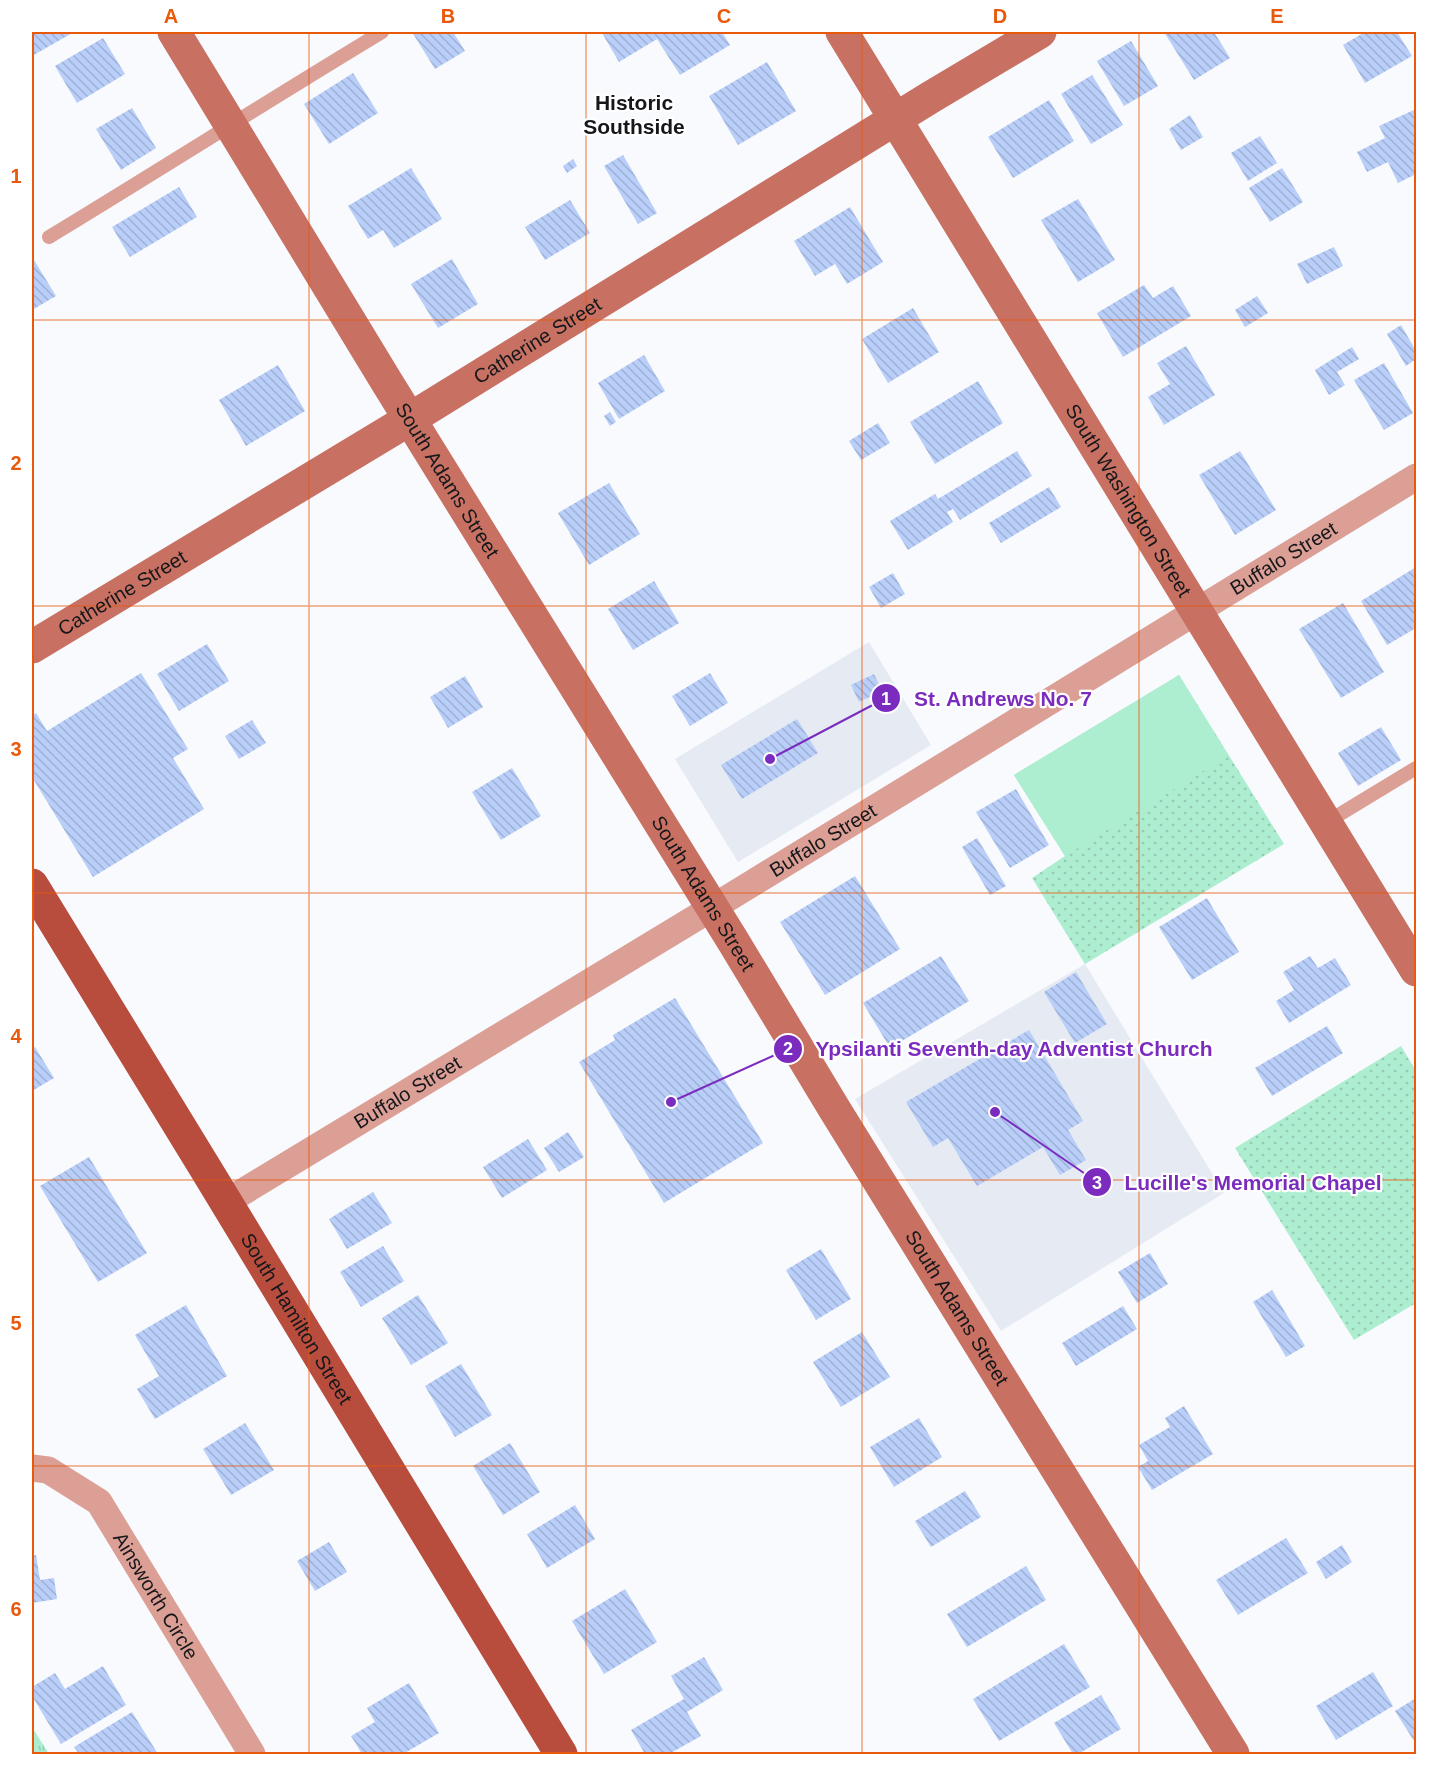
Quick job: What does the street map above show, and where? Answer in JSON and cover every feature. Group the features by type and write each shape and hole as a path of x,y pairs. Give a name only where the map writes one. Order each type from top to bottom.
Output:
{"main road":[{"name":"South Hamilton Street","path":"32,885 561,1755"}],"street":[{"name":"South Adams Street","path":"174,32 1233,1755"},
{"name":"South Washington Street","path":"842,32 1416,970"},
{"name":"Catherine Street","path":"32,647 410,419 895,118 1040,32"},
{"name":"Buffalo Street","path":"226,1202 1416,477"},
{"name":"Ainsworth Circle","path":"32,1468 48,1470 99,1502 252,1755"}],"lane":[{"path":"49,237 382,32"},
{"path":"1327,822 1416,768"}],"shaded area":[{"path":"869,642 931,745 738,862 675,759"},
{"path":"1085,964 1224,1193 1001,1331 855,1099"}],"green space":[{"path":"1179,675 1284,844 1085,964 1032,878 1065,856 1014,775"},
{"path":"1179,675 1228,756 1065,856 1014,775"},
{"path":"1401,1046 1416,1071 1416,1303 1354,1340 1235,1148"},
{"path":"32,1727 49,1754 32,1754"}],"building":[{"path":"32,32 74,32 32,56"},
{"path":"412,32 453,32 465,51 435,69"},
{"path":"722,32 730,45 680,75 657,39 619,62 602,33"},
{"path":"1164,32 1214,32 1230,58 1194,80"},
{"path":"1365,32 1397,32 1412,56 1365,83 1343,45"},
{"path":"103,38 125,74 77,103 55,66"},
{"path":"1131,41 1158,86 1124,106 1097,61"},
{"path":"767,62 796,111 738,145 709,96"},
{"path":"353,73 378,113 329,144 304,104"},
{"path":"1092,75 1123,125 1091,144 1061,94"},
{"path":"1049,100 1074,141 1013,178 988,137"},
{"path":"132,108 156,148 121,170 96,129"},
{"path":"1416,109 1416,174 1398,183 1388,162 1367,172 1357,152 1385,138 1379,126"},
{"path":"1190,115 1203,137 1181,150 1169,129"},
{"path":"1260,136 1277,163 1248,181 1231,153"},
{"path":"623,155 657,213 638,224 604,166"},
{"path":"573,159 577,166 567,173 563,166"},
{"path":"411,168 442,219 394,248 383,230 368,239 348,206"},
{"path":"1282,168 1303,202 1270,222 1249,188"},
{"path":"179,187 197,217 130,257 112,227"},
{"path":"1078,199 1115,260 1078,282 1041,220"},
{"path":"570,200 590,233 545,260 525,227"},
{"path":"850,207 883,262 847,284 835,264 815,276 794,241"},
{"path":"1334,247 1343,266 1307,284 1297,264"},
{"path":"452,259 478,304 438,328 411,284"},
{"path":"34,260 56,296 32,310 32,262"},
{"path":"1144,285 1153,298 1173,286 1191,316 1123,357 1097,313"},
{"path":"1257,296 1268,313 1245,327 1235,310"},
{"path":"913,308 939,352 888,383 862,339"},
{"path":"1401,325 1416,351 1416,359 1406,366 1387,334"},
{"path":"1186,346 1215,395 1164,425 1148,397 1170,384 1157,363"},
{"path":"1352,347 1359,359 1337,372 1345,385 1329,395 1315,370"},
{"path":"644,355 665,391 619,419 598,383"},
{"path":"1384,363 1413,413 1384,430 1354,380"},
{"path":"278,365 305,411 246,446 219,400"},
{"path":"978,381 1003,423 935,464 910,422"},
{"path":"610,412 616,422 610,426 604,416"},
{"path":"878,423 890,443 861,460 849,441"},
{"path":"1017,451 1032,476 960,520 953,509 947,512 953,522 908,550 890,521 935,494 938,499"},
{"path":"1240,451 1276,510 1235,535 1199,475"},
{"path":"609,483 640,534 589,565 558,513"},
{"path":"1049,487 1061,507 1001,543 989,523"},
{"path":"1416,567 1416,628 1387,645 1361,601"},
{"path":"893,573 905,594 881,608 869,587"},
{"path":"654,581 679,623 633,650 608,609"},
{"path":"1343,603 1384,672 1341,698 1299,629"},
{"path":"207,644 229,681 179,711 157,674"},
{"path":"141,673 188,749 173,758 204,809 93,877 32,777 32,715 36,713 47,731"},
{"path":"710,673 728,703 690,726 672,696"},
{"path":"874,674 882,691 859,702 851,685"},
{"path":"465,676 483,707 448,728 430,697"},
{"path":"797,719 818,753 742,799 721,765"},
{"path":"252,720 266,743 239,759 225,736"},
{"path":"1381,727 1401,760 1358,786 1338,753"},
{"path":"512,768 541,816 501,840 472,792"},
{"path":"1016,789 1049,845 1010,868 976,812"},
{"path":"977,838 1006,886 990,895 962,847"},
{"path":"855,876 900,949 825,995 780,922"},
{"path":"1207,898 1239,952 1192,980 1159,927"},
{"path":"941,956 969,1001 890,1048 863,1003"},
{"path":"1310,956 1318,968 1335,958 1351,985 1289,1023 1276,1001 1294,990 1283,972"},
{"path":"1076,972 1107,1024 1075,1043 1044,992"},
{"path":"675,998 763,1143 664,1203 579,1062 615,1040 613,1035"},
{"path":"1327,1026 1343,1053 1272,1096 1255,1068"},
{"path":"1029,1030 1083,1121 1068,1130 1086,1160 1060,1175 1043,1147 977,1186 948,1138 933,1147 906,1102"},
{"path":"35,1047 54,1078 32,1091 32,1049"},
{"path":"568,1132 584,1157 559,1172 544,1148"},
{"path":"528,1139 547,1170 502,1198 483,1167"},
{"path":"89,1157 147,1253 98,1282 40,1186"},
{"path":"373,1192 392,1223 347,1249 329,1219"},
{"path":"383,1246 404,1281 361,1307 340,1272"},
{"path":"821,1249 851,1299 816,1320 786,1270"},
{"path":"1150,1253 1168,1284 1137,1303 1118,1272"},
{"path":"1272,1290 1305,1346 1286,1357 1253,1302"},
{"path":"418,1295 448,1343 411,1365 382,1318"},
{"path":"186,1305 227,1376 155,1419 137,1389 159,1376 135,1335"},
{"path":"1123,1306 1137,1329 1076,1366 1062,1343"},
{"path":"862,1332 890,1377 841,1407 813,1362"},
{"path":"461,1364 492,1415 455,1437 425,1386"},
{"path":"1184,1406 1213,1454 1152,1490 1138,1467 1148,1461 1139,1445 1170,1427 1165,1418"},
{"path":"919,1418 942,1457 894,1487 870,1447"},
{"path":"245,1423 274,1470 231,1495 203,1449"},
{"path":"510,1443 540,1492 503,1515 473,1466"},
{"path":"965,1491 981,1517 931,1547 915,1521"},
{"path":"575,1505 595,1539 547,1568 527,1534"},
{"path":"1286,1538 1308,1573 1238,1615 1216,1580"},
{"path":"329,1542 347,1572 315,1591 297,1561"},
{"path":"1342,1545 1352,1562 1326,1579 1316,1562"},
{"path":"36,1555 40,1580 54,1578 57,1599 32,1603 32,1556"},
{"path":"1026,1566 1046,1600 967,1647 947,1614"},
{"path":"625,1589 657,1642 604,1674 572,1621"},
{"path":"1064,1644 1090,1687 999,1741 973,1699"},
{"path":"704,1657 723,1690 687,1712 701,1736 669,1754 645,1754 631,1730 684,1699 671,1676"},
{"path":"103,1666 126,1705 61,1744 32,1696 32,1687 55,1673 65,1689"},
{"path":"1373,1672 1393,1706 1336,1740 1316,1706"},
{"path":"409,1683 439,1733 403,1754 362,1754 351,1736 375,1722 367,1708"},
{"path":"1101,1695 1121,1729 1078,1754 1073,1754 1054,1723"},
{"path":"1416,1698 1416,1740 1414,1741 1395,1711"},
{"path":"132,1712 158,1754 79,1754 74,1747"}],"place":[{"name":"St. Andrews No. 7","path":"770,759"},
{"name":"Ypsilanti Seventh-day Adventist Church","path":"671,1102"},
{"name":"Lucille's Memorial Chapel","path":"995,1112"}],"district":[{"name":"Historic Southside","path":"634,114"}]}
